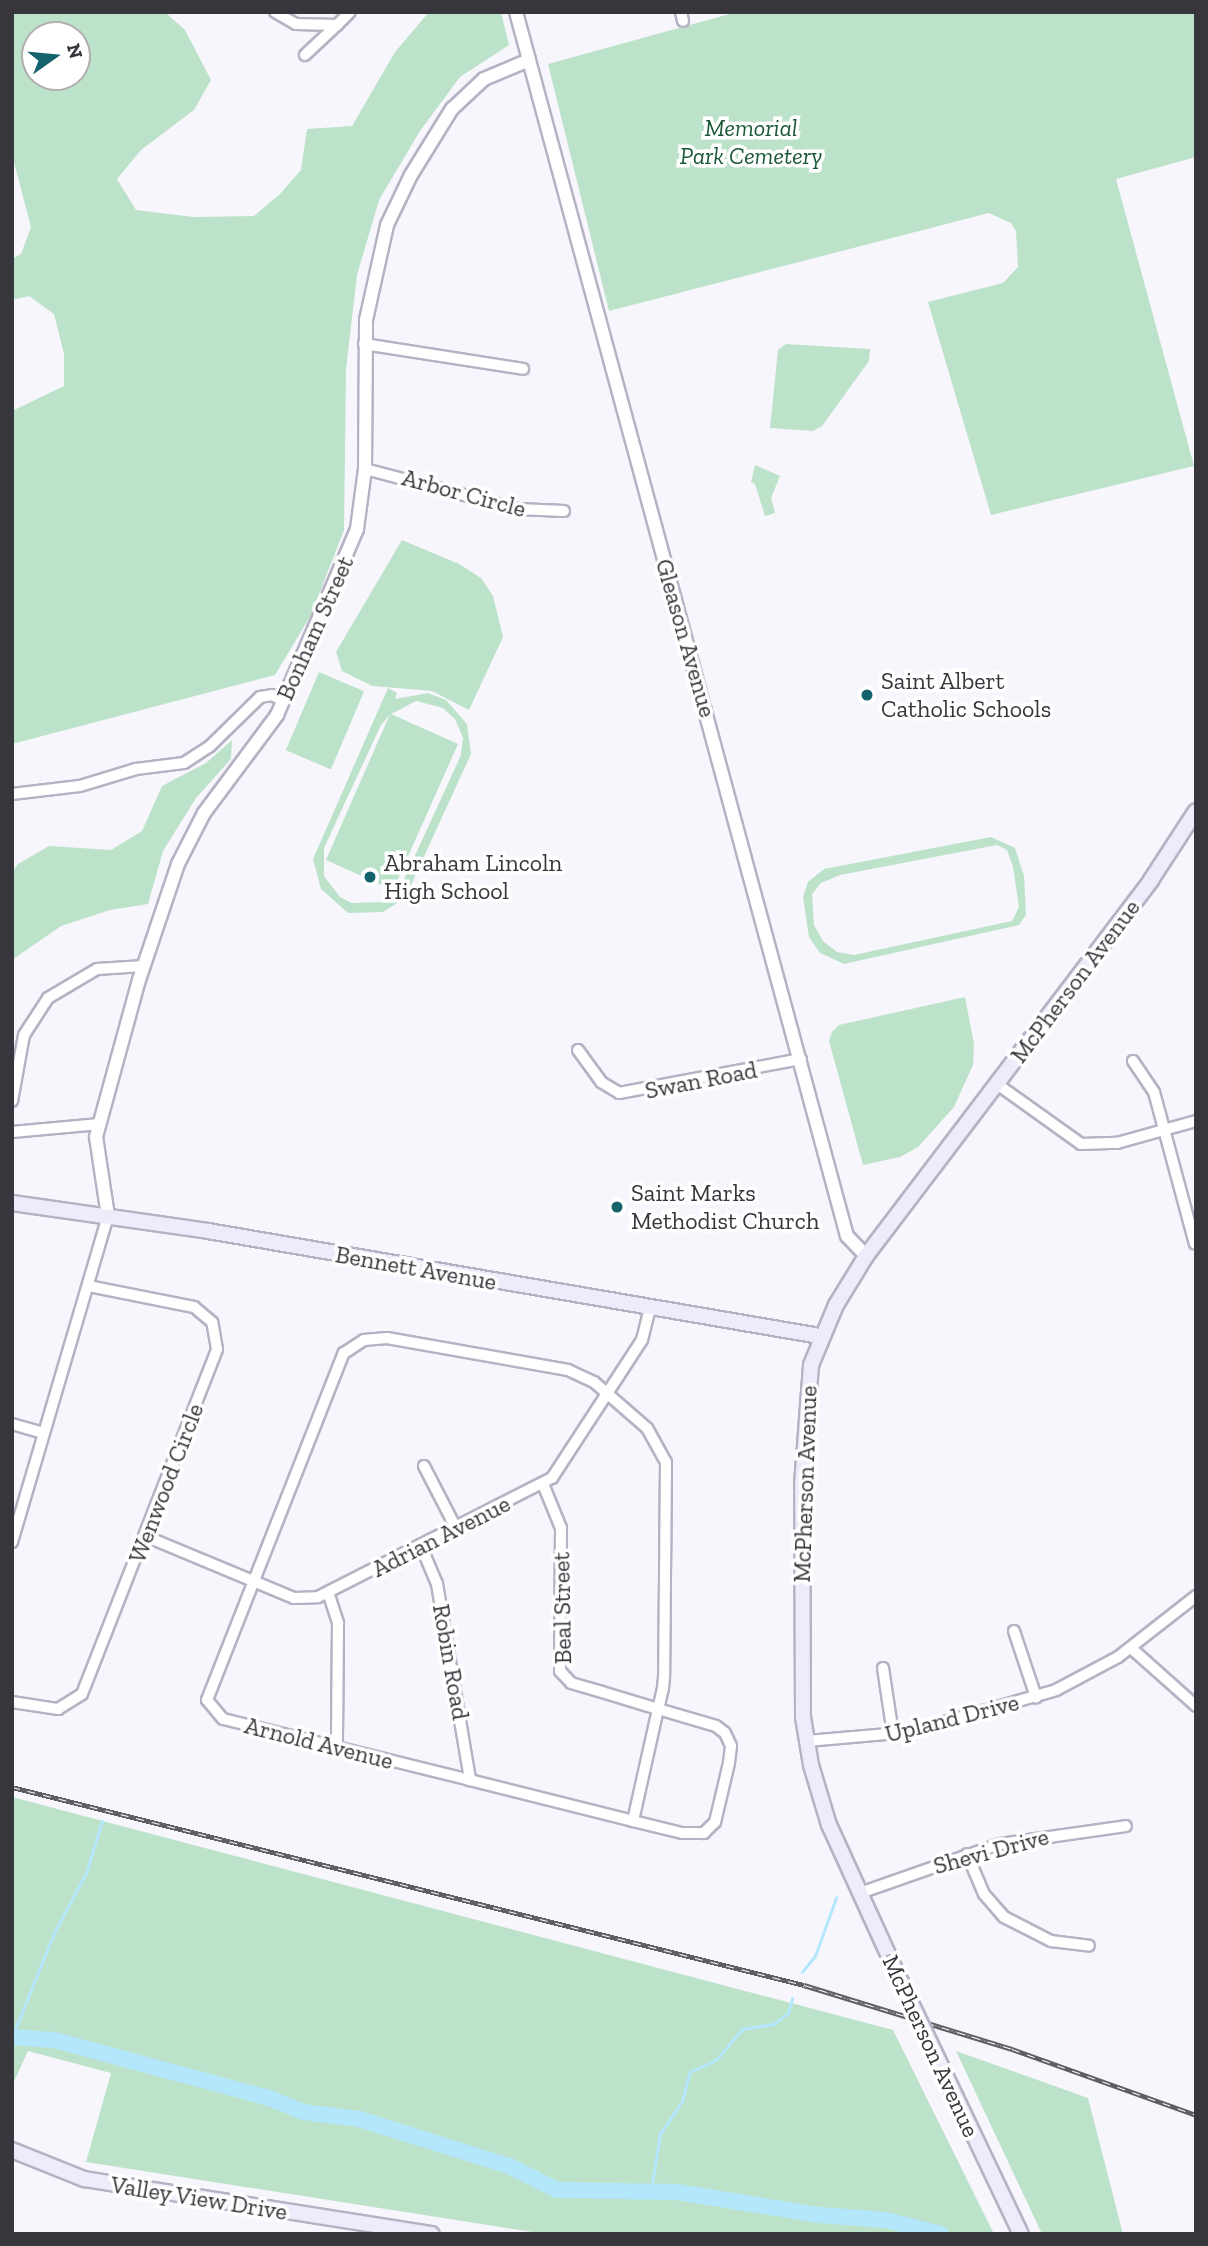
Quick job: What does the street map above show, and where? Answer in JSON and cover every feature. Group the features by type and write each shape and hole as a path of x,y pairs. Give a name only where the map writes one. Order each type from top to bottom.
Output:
{"main road":[{"name":"McPherson Avenue","path":"1018,2228 860,1893 822,1803 807,1741 802,1697 803,1429 810,1368 820,1336 866,1256 1151,880 1196,811"},
{"name":"Bennett Avenue","path":"12,1203 108,1216 820,1336"},
{"name":"Valley View Drive","path":"12,2150 84,2179 432,2234"}],"street":[{"path":"275,12 296,23 337,25"},
{"path":"304,55 351,12"},
{"name":"Gleason Avenue","path":"516,12 847,1236 866,1256"},
{"name":"Bonham Street","path":"108,1216 107,1191 96,1152 100,1124 144,965 195,827 284,701 349,553 360,516 365,468 364,344 377,260 411,175 462,97 495,72 529,60"},
{"path":"364,344 523,369"},
{"name":"Arbor Circle","path":"365,468 518,509 564,511"},
{"path":"12,794 80,786 136,769 184,763 209,747 254,701 272,695 284,701"},
{"path":"12,1101 24,1035 48,998 63,985 97,969 144,965"},
{"name":"Swan Road","path":"578,1050 601,1082 620,1093 801,1059"},
{"path":"1133,1061 1151,1083 1195,1244"},
{"path":"997,1084 1081,1144 1108,1145 1196,1121"},
{"path":"12,1132 100,1124"},
{"path":"12,1542 108,1216"},
{"name":"Wenwood Circle","path":"12,1702 58,1709 82,1694 214,1359 216,1331 194,1307 89,1286"},
{"name":"Adrian Avenue","path":"145,1536 300,1600 328,1592 543,1484 561,1468 642,1340 650,1308"},
{"name":"Arnold Avenue","path":"387,1338 568,1370 608,1394 653,1435 666,1462 666,1659 658,1709 633,1821 223,1719 210,1708 209,1686 251,1581 333,1373 356,1344 387,1338"},
{"path":"12,1424 44,1433"},
{"path":"424,1466 456,1528"},
{"name":"Beal Street","path":"543,1484 561,1528 560,1671 571,1683 726,1733 731,1746 715,1822 704,1833 633,1821"},
{"name":"Robin Road","path":"421,1546 437,1584 470,1780"},
{"path":"328,1592 338,1623 337,1747"},
{"name":"Upland Drive","path":"807,1741 893,1734 1036,1697 1093,1672 1131,1648 1196,1596"},
{"path":"1014,1631 1036,1697"},
{"path":"1131,1648 1196,1706"},
{"path":"883,1668 893,1734"},
{"name":"Shevi Drive","path":"860,1893 967,1854 1050,1834 1126,1826"},
{"path":"967,1854 984,1894 1004,1917 1051,1941 1089,1946"}],"green space":[{"path":"12,12 165,12 185,30 211,80 194,110 141,150 117,179 136,210 193,217 254,216 280,194 301,170 307,129 352,126 395,52 429,12 501,12 509,45 460,77 420,131 379,200 357,275 346,370 344,530 311,615 275,675 12,744 12,411 64,386 64,354 54,314 29,296 12,300 12,259 21,254 31,227 12,155"},
{"name":"Memorial Park Cemetery","path":"737,12 1196,12 1196,157 1116,179 1194,466 991,515 928,302 1003,283 1018,267 1016,231 1011,223 989,213 609,311 548,64"},
{"path":"786,344 870,349 869,361 822,426 813,431 770,428 778,350"},
{"path":"755,465 780,476 771,498 775,513 765,516 755,484 751,482"},
{"path":"402,540 459,564 481,578 493,596 503,637 469,710 432,691 372,686 342,671 336,652"},
{"path":"319,672 364,691 331,769 286,750"},
{"path":"388,688 397,693 395,699 428,693 446,700 467,724 471,754 405,898 383,912 348,913 321,889 313,859","holes":["416,701 443,708 455,719 463,738 461,755 402,884 382,902 352,903 340,897 324,876 324,848 381,725 390,714 326,860 393,890 458,744 391,714"]},
{"path":"232,740 231,759 196,798 163,851 148,904 110,910 61,926 12,960 12,873 18,864 49,846 111,850 142,831 162,786 206,763"},
{"path":"991,837 1015,848 1024,876 1026,915 1019,925 844,964 820,953 809,937 803,897 808,882 824,869","holes":["997,845 1007,850 1013,867 1019,907 1012,921 854,955 837,952 823,941 814,925 812,894 821,883 840,875"]},
{"path":"965,997 974,1044 973,1065 954,1107 918,1147 900,1157 863,1165 829,1041 832,1032 839,1025"},
{"path":"12,1797 893,2030 994,2234 545,2234 86,2162 111,2073 28,2051 12,2086"},
{"path":"956,2051 1088,2098 1123,2234 1042,2234"}],"waterway":[{"path":"12,2037 54,1933 86,1873 102,1821"},
{"path":"802,1972 815,1956 836,1898"},
{"path":"651,2190 660,2134 682,2101 690,2072 716,2060 742,2029 774,2024 788,2013 792,1999"},
{"path":"12,2037 54,2040 269,2098 303,2112 359,2119 509,2166 557,2190 677,2192 819,2215 886,2220 941,2234"}],"railway":[{"path":"12,1787 804,1985 1012,2049 1196,2115"}],"place":[{"name":"Saint Albert Catholic Schools","path":"867,695"},
{"name":"Abraham Lincoln High School","path":"370,877"},
{"name":"Saint Marks Methodist Church","path":"617,1207"}]}
